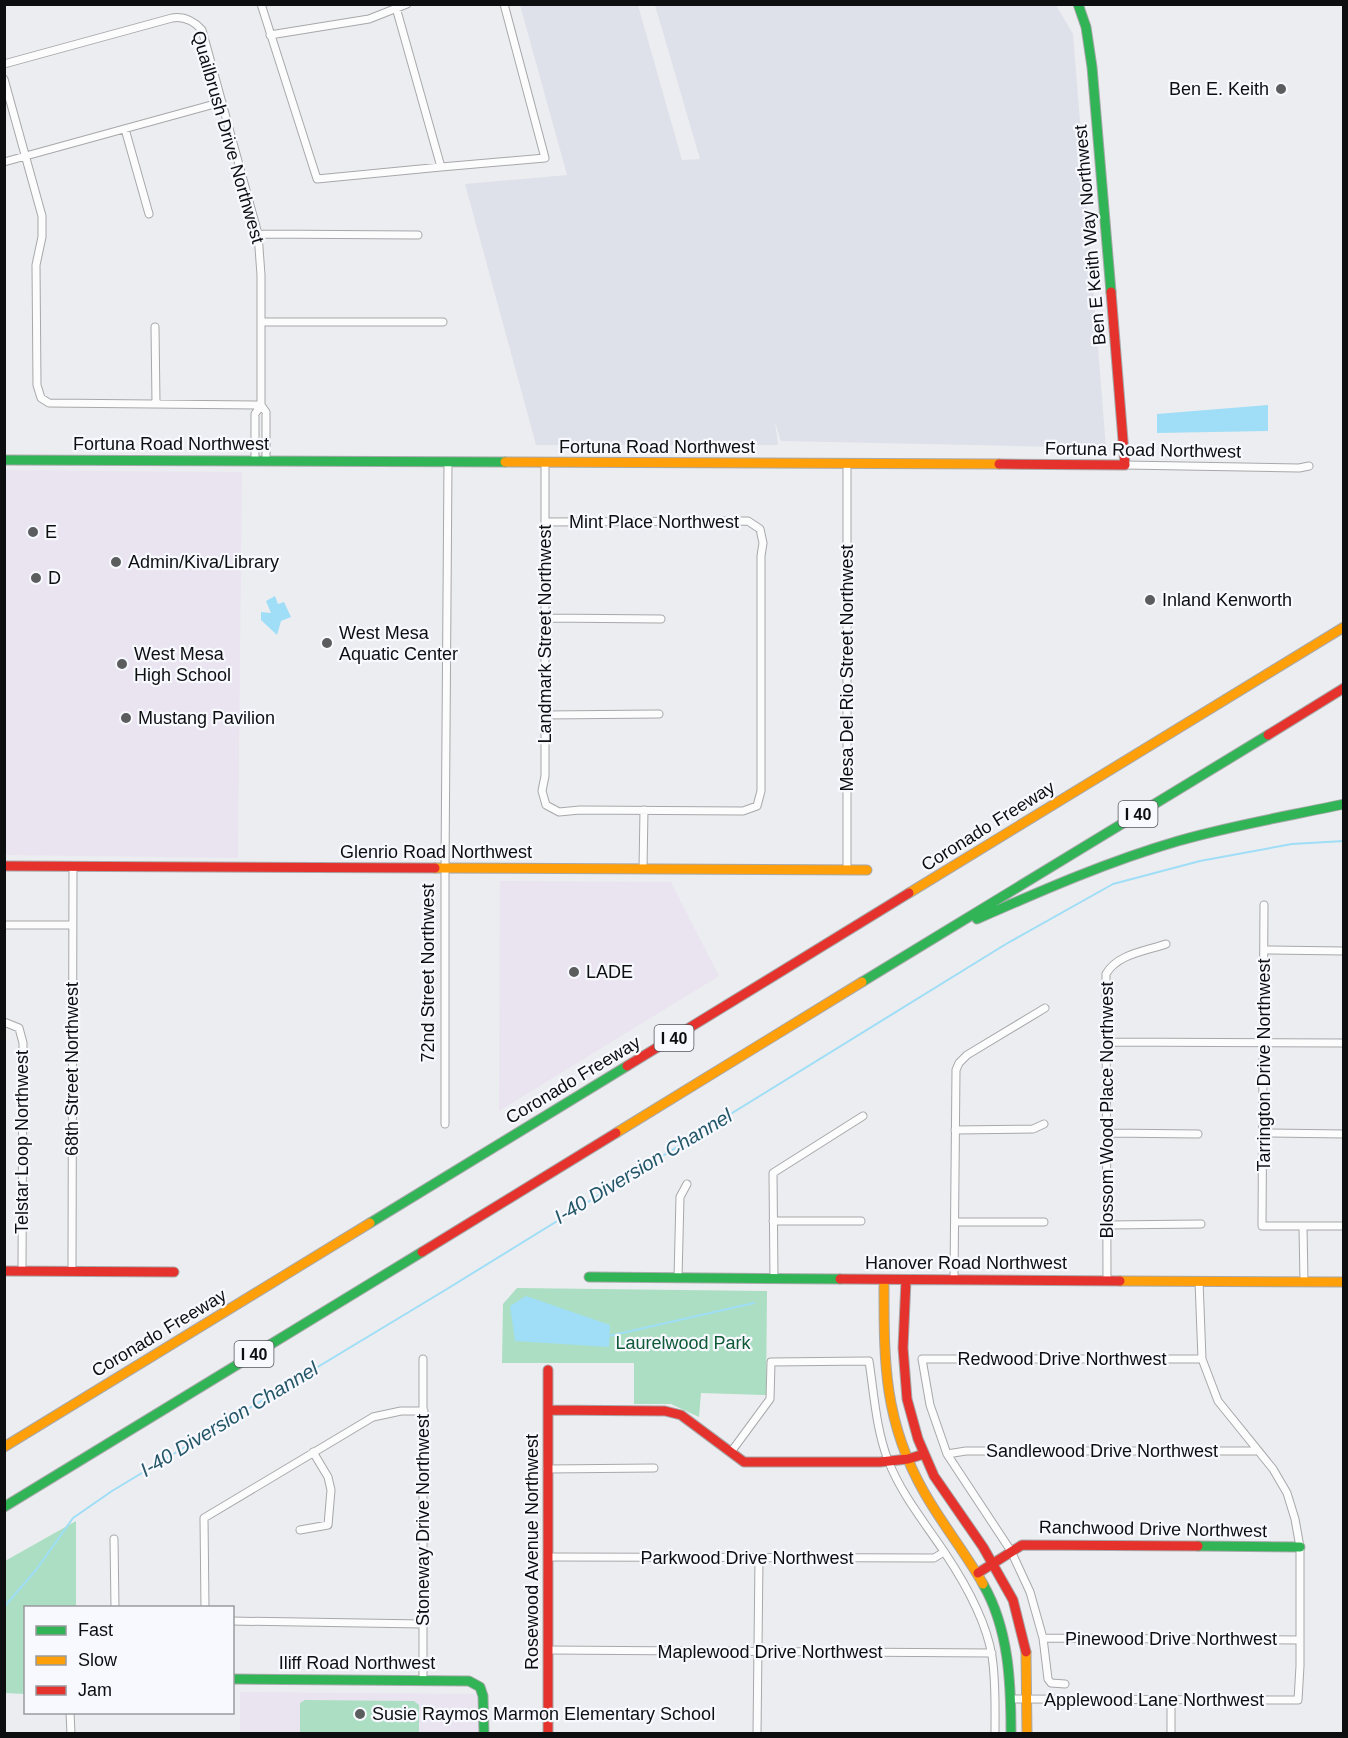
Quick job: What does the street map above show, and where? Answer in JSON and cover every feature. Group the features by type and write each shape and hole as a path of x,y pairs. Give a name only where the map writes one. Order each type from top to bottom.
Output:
{"main road":[{"name":"Ben E Keith Way Northwest","path":"1078,4 1086,27 1092,67 1125,465"},
{"name":"Fortuna Road Northwest","path":"4,459 1125,465"},
{"path":"1314,645 1344,620"},
{"name":"Coronado Freeway","path":"4,1447 1344,627"},
{"name":"I 40","path":"4,1507 1344,688"},
{"path":"932,939 1072,877 1158,847 1238,826 1344,804"},
{"name":"Glenrio Road Northwest","path":"4,866 867,870"},
{"path":"4,1271 174,1272"},
{"name":"Hanover Road Northwest","path":"589,1277 1344,1282"},
{"path":"884,1280 886,1381 895,1419 908,1459 934,1509 978,1573 997,1615 1006,1652 1011,1699 1011,1734"},
{"path":"906,1280 903,1348 907,1399 924,1454 949,1500 993,1563 1013,1600 1026,1651 1027,1734"},
{"name":"Rosewood Avenue Northwest","path":"548,1370 548,1734"},
{"path":"548,1410 665,1411 681,1415 744,1462 889,1462 924,1454"},
{"name":"Ranchwood Drive Northwest","path":"978,1573 1022,1545 1300,1547"},
{"name":"Iliff Road Northwest","path":"234,1679 469,1681 480,1687 483,1696 484,1734"}],"street":[{"path":"261,4 317,179 545,158 504,4"},
{"path":"270,35 369,19 396,6 407,4"},
{"path":"396,6 441,166"},
{"name":"Quailbrush Drive Northwest","path":"4,64 172,18 187,18 202,30 258,234 261,405 255,414 255,461"},
{"path":"4,79 42,216 42,237 36,265 37,385 42,398 49,403 261,405"},
{"path":"4,162 222,102"},
{"path":"125,129 149,214"},
{"path":"258,234 418,235"},
{"path":"261,322 443,322"},
{"path":"155,327 156,404"},
{"name":"Quailbrush Drive Northwest","path":"261,405 266,412 266,461"},
{"name":"72nd Street Northwest","path":"445,1124 448,462"},
{"name":"Landmark Street Northwest","path":"545,463 545,776 542,790 546,805 559,812 644,810"},
{"name":"Mesa Del Rio Street Northwest","path":"847,465 847,870"},
{"name":"Fortuna Road Northwest","path":"1125,465 1299,468 1309,466"},
{"name":"Mint Place Northwest","path":"545,522 748,521 760,529 763,543 760,556 761,791 757,806 743,811 644,810"},
{"path":"546,618 661,619"},
{"path":"545,714 659,714"},
{"path":"643,869 644,810"},
{"name":"68th Street Northwest","path":"72,1271 73,867"},
{"name":"Tarrington Drive Northwest","path":"1264,905 1262,1226 1303,1227"},
{"path":"4,925 73,926"},
{"name":"Blossom Wood Place Northwest","path":"1107,1280 1106,974 1117,960 1166,944"},
{"path":"1264,950 1344,951"},
{"path":"954,1280 956,1070 959,1063 967,1056 1045,1008"},
{"name":"Telstar Loop Northwest","path":"4,1022 19,1028 23,1042 22,1271"},
{"path":"1107,1042 1344,1043"},
{"path":"774,1279 773,1173 863,1116"},
{"path":"955,1130 1033,1130 1044,1124"},
{"path":"1107,1133 1198,1134"},
{"path":"1264,1133 1344,1134"},
{"path":"678,1278 680,1197 687,1184"},
{"path":"773,1221 861,1221"},
{"path":"954,1222 1044,1222"},
{"path":"1107,1225 1201,1224"},
{"path":"1304,1281 1303,1227 1344,1226"},
{"path":"1199,1281 1202,1359 1218,1401 1272,1469 1287,1494 1295,1519 1300,1547 1299,1640"},
{"name":"Stoneway Drive Northwest","path":"423,1359 423,1680"},
{"name":"Redwood Drive Northwest","path":"947,1454 930,1405 922,1359 1202,1359"},
{"path":"731,1452 770,1399 771,1362 869,1361 882,1441 889,1462 913,1508 944,1552 972,1601 992,1653 995,1678 995,1734"},
{"path":"205,1606 204,1518 373,1417 401,1411 423,1411"},
{"name":"Sandlewood Drive Northwest","path":"947,1454 966,1451 1257,1451"},
{"path":"300,1530 328,1525 331,1490 328,1477 313,1452"},
{"path":"947,1454 1011,1551 1030,1592 1043,1638 1048,1679 1051,1683 1065,1684"},
{"path":"547,1469 654,1468"},
{"path":"114,1539 116,1606"},
{"name":"Parkwood Drive Northwest","path":"549,1557 934,1558 944,1552"},
{"path":"757,1734 759,1558"},
{"path":"234,1622 423,1624"},
{"name":"Pinewood Drive Northwest","path":"1043,1638 1299,1640"},
{"name":"Applewood Lane Northwest","path":"1011,1699 1298,1700 1299,1640"},
{"name":"Maplewood Drive Northwest","path":"549,1650 992,1653"},
{"path":"1171,1701 1171,1734"},
{"path":"70,1714 71,1734"}],"shaded area":[{"path":"520,5 638,5 682,160 700,159 655,5 1056,5 1073,34 1106,448 781,441 775,422 778,445 536,445 465,184 567,175"},
{"name":"West Mesa High School","path":"5,470 242,472 238,858 5,855"},
{"path":"500,881 671,882 719,976 499,1111"},
{"name":"Susie Raymos Marmon Elementary School","path":"240,1692 479,1694 479,1733 240,1734"}],"green space":[{"name":"Laurelwood Park","path":"517,1288 767,1291 766,1395 701,1393 699,1417 671,1404 634,1404 634,1363 502,1363 503,1304"},
{"path":"76,1521 76,1606 24,1606 24,1694 5,1693 5,1561"},
{"path":"305,1700 414,1701 419,1705 419,1733 300,1733 300,1703"}],"water":[{"path":"1268,405 1268,431 1157,433 1157,414"},
{"path":"275,596 278,604 284,602 291,617 281,621 277,635 261,620 261,612 271,613 266,601"},
{"path":"526,1296 610,1325 609,1347 515,1341 510,1306"}],"waterway":[{"name":"I-40 Diversion Channel","path":"4,1607 36,1570 73,1518 112,1491 447,1289 1006,944 1113,884 1200,861 1292,844 1344,841"},
{"path":"609,1336 754,1303"}],"traffic: fast":[{"path":"1078,4 1086,27 1092,67 1111,292"},
{"path":"4,460 505,462"},
{"path":"862,982 1268,735"},
{"path":"977,919 1076,877 1152,849 1219,830 1344,804"},
{"path":"370,1223 627,1066"},
{"path":"4,1507 422,1252"},
{"path":"589,1277 840,1279"},
{"path":"1198,1546 1300,1547"},
{"path":"983,1584 998,1619 1007,1657 1011,1734"},
{"path":"234,1679 469,1681 480,1687 483,1696 484,1734"}],"traffic: slow":[{"path":"505,462 999,464"},
{"path":"909,893 1344,627"},
{"path":"435,868 867,870"},
{"path":"616,1133 862,982"},
{"path":"4,1447 370,1223"},
{"path":"884,1280 886,1363 893,1414 900,1440 924,1492 983,1584"},
{"path":"1120,1281 1344,1282"},
{"path":"1026,1652 1027,1734"}],"traffic: jam":[{"path":"999,464 1125,465 1111,292"},
{"path":"1268,735 1344,688"},
{"path":"4,866 435,868"},
{"path":"627,1066 909,893"},
{"path":"422,1252 616,1133"},
{"path":"4,1271 174,1272"},
{"path":"840,1279 1120,1281"},
{"path":"906,1280 903,1348 907,1399 918,1439 934,1476 983,1547 1013,1600 1026,1652"},
{"path":"548,1370 548,1734"},
{"path":"548,1410 665,1411 681,1415 744,1462 880,1462 908,1459 924,1454"},
{"path":"978,1573 1022,1545 1198,1546"}],"place":[{"name":"Ben E. Keith","path":"1281,89"},
{"name":"E","path":"33,532"},
{"name":"Admin/Kiva/Library","path":"116,562"},
{"name":"D","path":"36,578"},
{"name":"Inland Kenworth","path":"1150,600"},
{"name":"West Mesa Aquatic Center","path":"327,643"},
{"name":"West Mesa High School","path":"122,664"},
{"name":"Mustang Pavilion","path":"126,718"},
{"name":"LADE","path":"574,972"},
{"name":"Susie Raymos Marmon Elementary School","path":"360,1714"}]}
